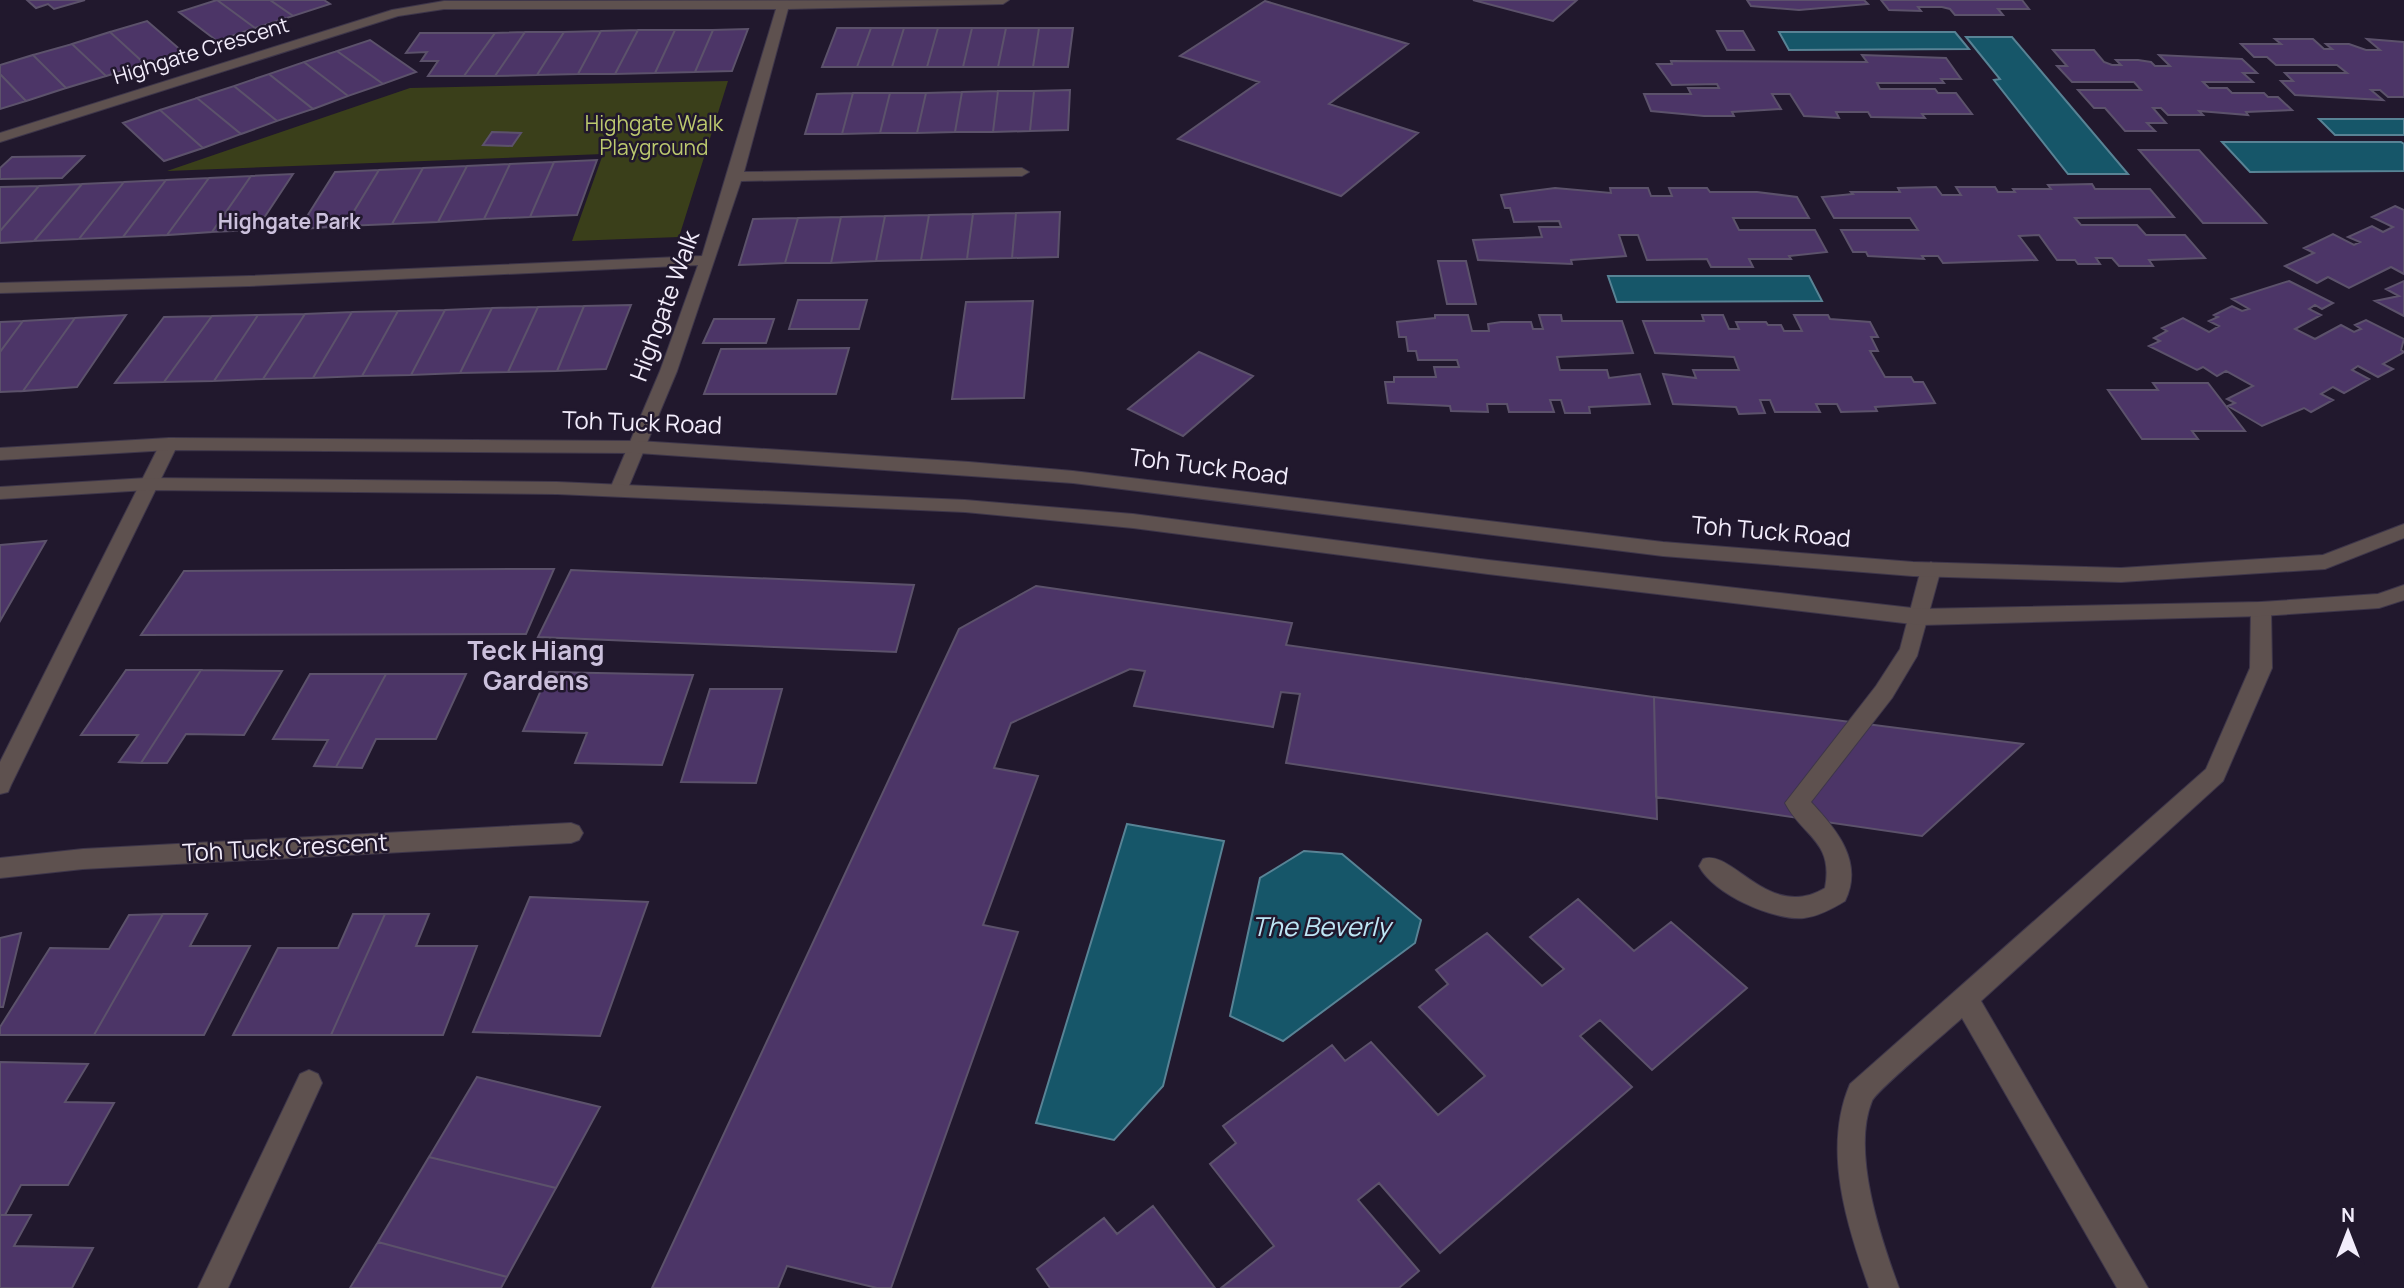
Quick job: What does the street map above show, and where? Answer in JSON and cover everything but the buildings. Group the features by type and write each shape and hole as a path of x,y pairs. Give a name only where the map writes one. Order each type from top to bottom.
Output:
{"street":[{"name":"Highgate Crescent","path":"0,138 396,13 444,5 783,5 1003,0"},
{"name":"Highgate Walk","path":"620,489 638,447 737,177 783,5"},
{"path":"737,177 1022,172"},
{"path":"0,288 708,260"},
{"path":"0,785 169,444"},
{"name":"Toh Tuck Road","path":"0,454 169,444 638,447 1073,477 1662,550 1931,569 2120,575 2325,562 2404,531"},
{"path":"0,493 147,484 620,489 965,506 1133,521 1488,567 1921,617 2261,609 2379,601 2404,592"},
{"path":"1487,528 1488,567"},
{"path":"1711,866 1728,884 1758,898 1786,905 1814,906 1836,894 1841,876 1839,856 1826,833 1797,803 1884,692 1910,650 1921,617 1931,569"},
{"path":"1884,1288 1864,1231 1850,1153 1860,1093 2215,775 2261,668 2261,609"},
{"name":"Toh Tuck Crescent","path":"0,868 83,859 571,833"},
{"path":"1965,998 2133,1288"},
{"path":"213,1288 309,1083"}],"green space":[{"name":"Highgate Walk Playground","path":"728,81 679,237 572,241 603,154 167,171 410,88"}],"water":[{"path":"1779,32 1955,32 1969,49 1789,50"},
{"path":"1966,37 2012,37 2128,174 2068,174 1994,80 2000,79"},
{"path":"2319,119 2404,119 2404,135 2335,135"},
{"path":"2222,142 2401,142 2404,144 2404,171 2250,172"},
{"path":"1608,276 1809,276 1822,301 1617,302"},
{"path":"1127,824 1224,841 1163,1086 1114,1140 1036,1123"},
{"name":"The Beverly","path":"1304,851 1342,854 1421,920 1415,943 1283,1041 1230,1016 1260,878"}],"district":[{"name":"Highgate Park","path":"289,222"},
{"name":"Teck Hiang Gardens","path":"536,666"}]}
